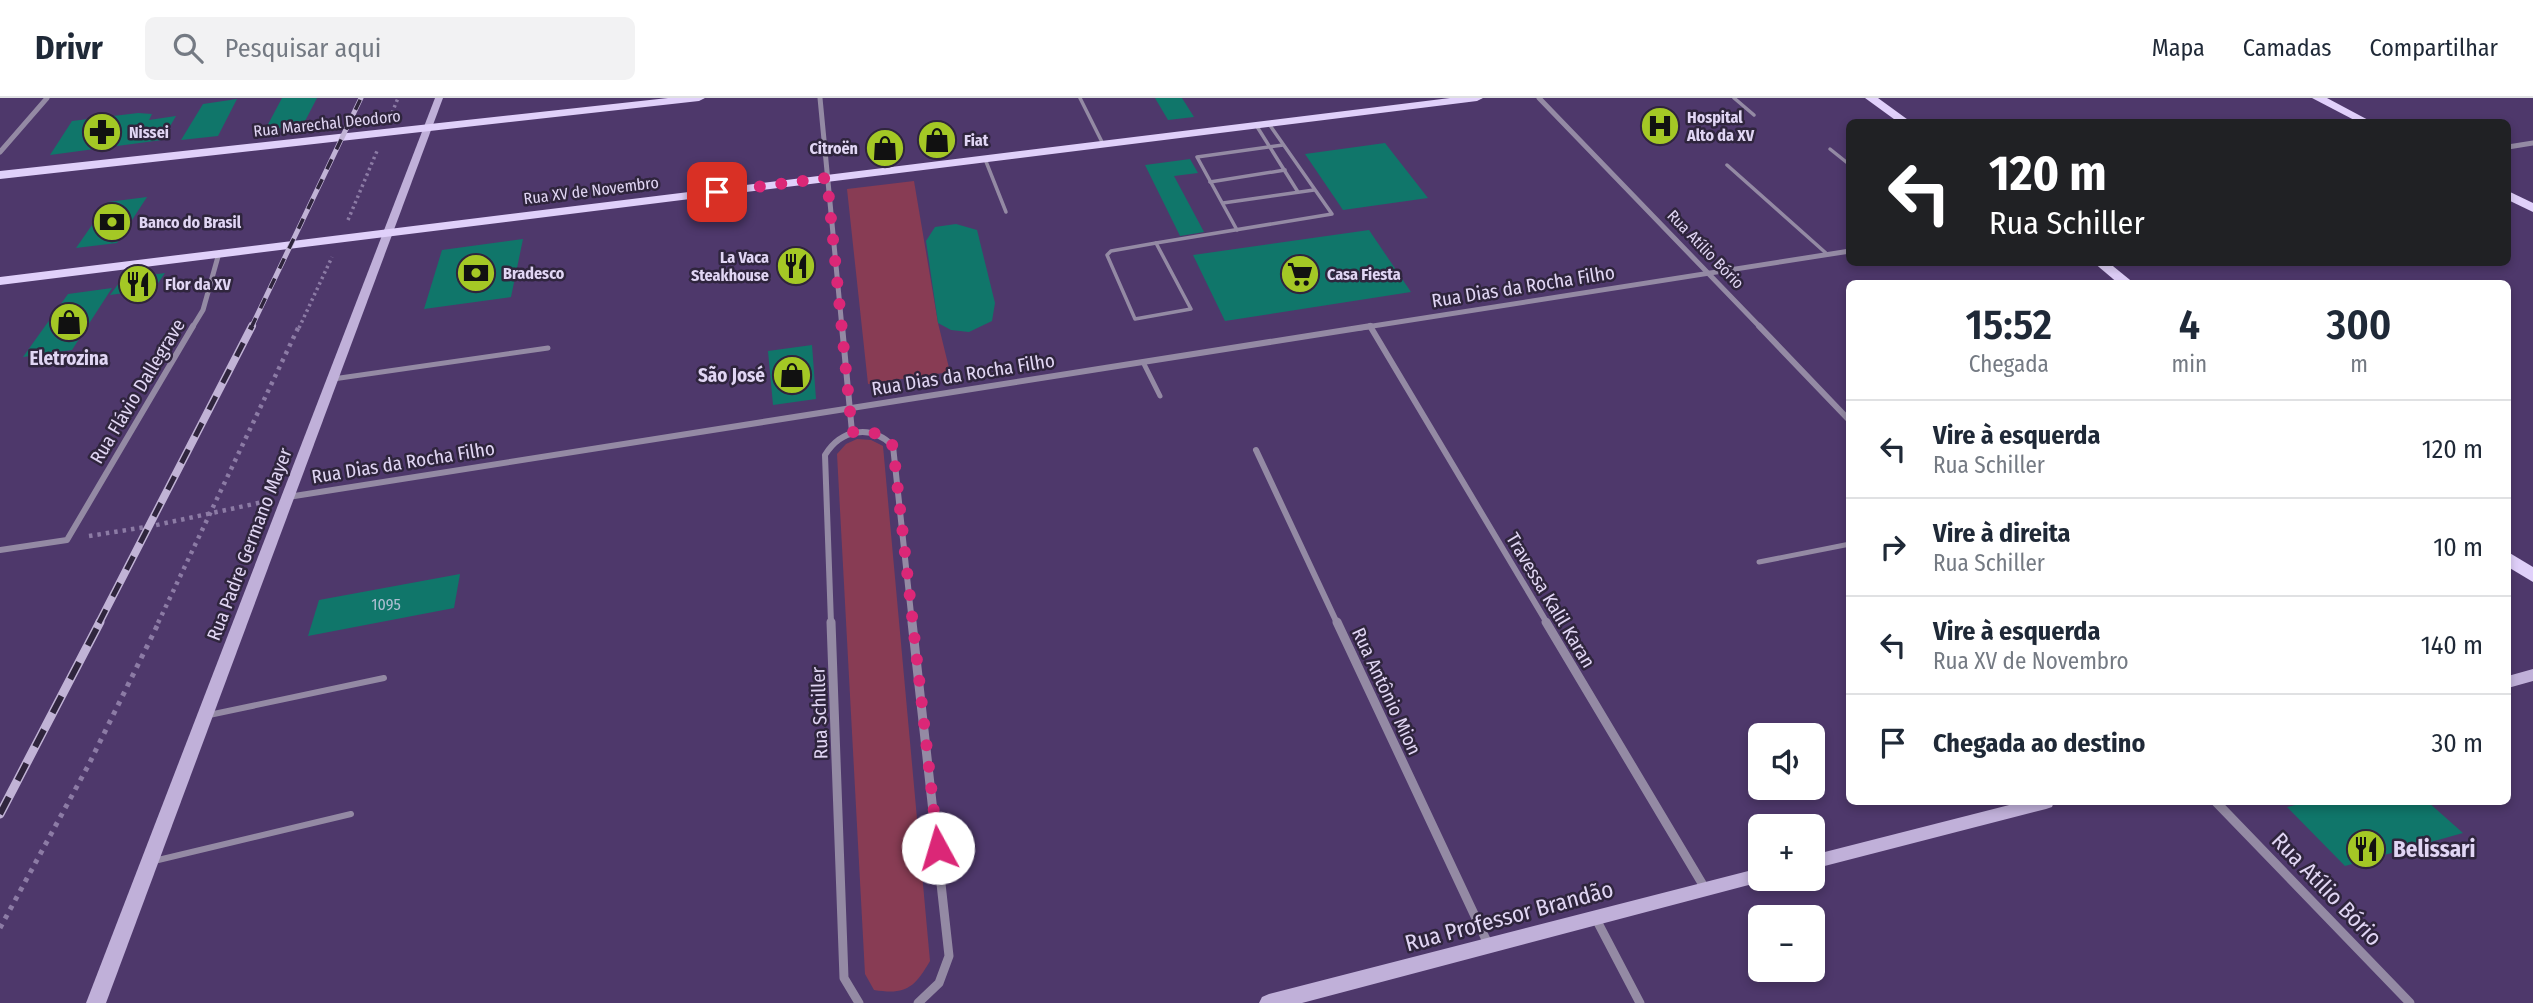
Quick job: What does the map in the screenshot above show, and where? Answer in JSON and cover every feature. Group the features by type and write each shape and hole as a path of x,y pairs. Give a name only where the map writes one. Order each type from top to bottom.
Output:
{"main road":[{"name":"Rua Marechal Deodoro","path":"0,175 699,98"},
{"name":"Rua XV de Novembro","path":"0,281 1477,98"},
{"path":"1871,98 1901,119"},
{"path":"2318,98 2360,119"},
{"path":"2511,197 2533,208"},
{"path":"2104,266 2123,280"},
{"path":"2511,560 2533,576"}],"street":[{"path":"0,152 47,98"},
{"name":"Rua Padre Germano Mayer","path":"96,1003 439,98"},
{"path":"820,98 852,432 867,431 886,436 893,446 950,956 939,983 918,1003"},
{"name":"Rua Atílio Bório","path":"1539,98 1846,417"},
{"path":"2511,147 2533,143"},
{"name":"Rua Dias da Rocha Filho","path":"288,497 1846,252"},
{"name":"Rua Flávio Dallegrave","path":"67,540 203,310 219,253"},
{"name":"Travessa Kalil Karan","path":"1370,326 1706,890"},
{"name":"Rua Schiller","path":"852,432 828,446 825,455 844,978 859,1003"},
{"name":"Rua Antônio Mion","path":"1256,450 1489,946"},
{"path":"0,550 67,540"},
{"path":"2511,681 2533,675"},
{"path":"1825,859 2034,805"},
{"name":"Rua Atílio Bório","path":"2219,805 2410,1003"},
{"name":"Rua Professor Brandão","path":"1269,1003 1748,878"},
{"path":"1596,919 1640,1003"}],"lane":[{"path":"1080,98 1103,144"},
{"path":"1734,98 1754,116"},
{"path":"1156,243 1191,309 1135,318 1107,255 1111,251 1156,243 1332,214 1283,145 1263,125"},
{"path":"1263,125 1270,146 1298,192"},
{"path":"1237,230 1197,157 1283,145"},
{"path":"1830,149 1846,162"},
{"path":"985,159 1006,212"},
{"path":"1727,165 1827,254"},
{"path":"1210,182 1285,170"},
{"path":"1223,203 1314,190"},
{"path":"332,379 548,348"},
{"path":"1143,362 1160,396"},
{"path":"1759,562 1846,545"},
{"path":"205,716 384,678"},
{"path":"149,862 351,814"}],"path":[{"path":"345,228 380,144"},
{"path":"0,928 88,766 212,513 333,254"},
{"name":"Rua Dias da Rocha Filho","path":"67,540 152,526 288,497"}],"shaded area":[{"path":"914,181 938,323 950,372 868,384 847,189"},
{"path":"857,439 871,440 883,446 930,961 919,978 908,988 894,991 874,990 865,974 837,454 846,444"}],"building":[{"path":"282,98 317,98 303,125 265,130"},
{"path":"1155,98 1182,98 1194,117 1168,120"},
{"path":"237,99 218,136 181,140 203,104"},
{"name":"Nissei","path":"138,113 152,114 149,120 176,116 162,140 50,155 72,121"},
{"path":"1385,143 1428,198 1343,210 1305,154"},
{"path":"1190,159 1198,173 1174,176 1204,232 1180,236 1145,165"},
{"name":"Banco do Brasil","path":"147,197 117,243 76,248 108,202"},
{"path":"956,224 977,230 995,303 992,321 969,332 951,330 938,323 926,241 935,227"},
{"name":"Casa Fiesta","path":"1369,230 1411,292 1225,321 1193,255"},
{"name":"Bradesco","path":"523,239 511,297 424,309 442,250"},
{"name":"Flor da XV","path":"165,273 154,289 110,295 122,279"},
{"name":"Eletrozina","path":"112,288 72,350 23,357 68,294"},
{"name":"São José","path":"812,345 816,399 773,405 768,351"},
{"path":"460,574 454,608 308,636 319,600"},
{"name":"Belissari","path":"2431,805 2463,833 2345,866 2287,807"}],"railway":[{"path":"251,327 361,98"},
{"path":"99,623 251,327"},
{"path":"0,814 100,622"}],"place":[{"name":"Hospital Alto da XV","path":"1660,126"},
{"name":"Nissei","path":"102,132"},
{"name":"Fiat","path":"937,140"},
{"name":"Citroën","path":"885,148"},
{"name":"Banco do Brasil","path":"112,222"},
{"name":"La Vaca Steakhouse","path":"796,266"},
{"name":"Bradesco","path":"476,273"},
{"name":"Casa Fiesta","path":"1300,274"},
{"name":"Flor da XV","path":"138,284"},
{"name":"Eletrozina","path":"69,322"},
{"name":"São José","path":"792,375"},
{"name":"Belissari","path":"2366,849"}],"route":[{"path":"717,192 827,178 852,432 867,431 886,436 893,446 938,848"}]}
